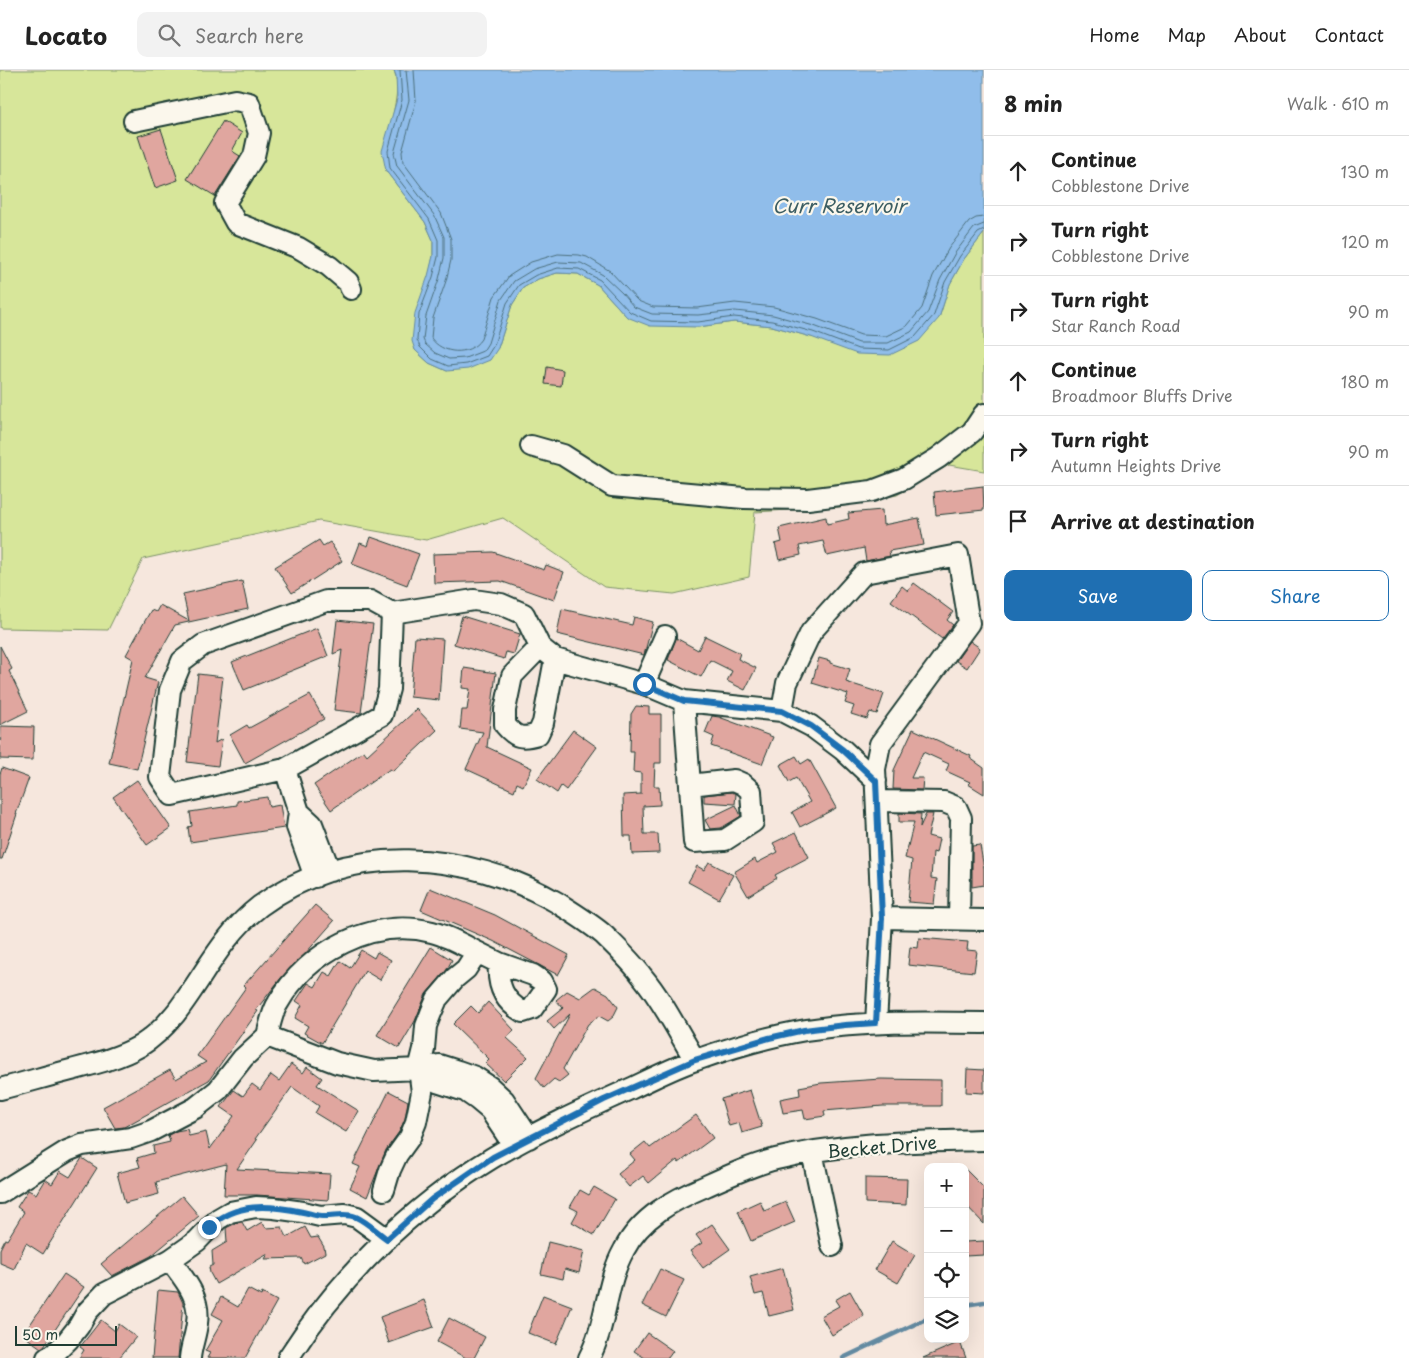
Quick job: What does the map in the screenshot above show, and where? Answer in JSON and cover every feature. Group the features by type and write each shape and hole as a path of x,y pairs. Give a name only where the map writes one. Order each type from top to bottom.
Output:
{"street":[{"path":"134,121 235,100 249,103 259,133 254,156 225,203 236,222 300,248 329,266 348,282 351,289"},
{"path":"531,446 562,455 612,486 744,498 808,499 872,490 904,479 938,458 972,432 984,414"},
{"path":"782,711 786,684 811,632 864,572 958,555 969,623 880,744 875,769 882,918 876,1023"},
{"path":"392,613 389,689 382,715 285,769 172,795 160,777 170,690 182,661 203,645 326,601 370,601 392,613 474,600 501,604 524,614 548,653 644,684 684,701 782,711 811,726 843,750 876,781"},
{"path":"644,684 665,636"},
{"path":"684,701 690,785"},
{"path":"285,769 299,812 297,827 323,874"},
{"path":"877,801 944,802 956,807 961,818 959,919"},
{"path":"0,1089 97,1063 141,1045 159,1031 175,1014 225,940 259,908 282,892 323,874 375,861 399,859 460,865 488,872 519,883 574,913 602,933 644,977 695,1060"},
{"path":"882,918 984,920"},
{"path":"0,1192 67,1151 82,1145 131,1138 151,1131 195,1108 218,1090 243,1058 267,1036 277,1004 289,986 316,959 349,940 368,933 386,930 430,931 450,937 499,963"},
{"path":"384,1190 397,1155 410,1137 416,1122 422,1092 419,1069 424,1049 426,1026 437,999 466,969 477,952"},
{"path":"288,1358 334,1293 365,1260 432,1199 493,1157 604,1100 695,1060 769,1038 804,1030 876,1023 984,1023"},
{"path":"267,1036 337,1063 374,1071 419,1069 439,1065 474,1077 490,1087 504,1100 522,1142"},
{"name":"Becket Drive","path":"589,1358 601,1330 611,1284 624,1250 646,1221 680,1197 733,1174 776,1159 842,1146 984,1140"},
{"path":"812,1152 832,1246"},
{"path":"47,1358 54,1354 68,1340 87,1312 104,1294 170,1260 197,1241 218,1219 230,1212 244,1208 274,1208 320,1216 345,1214 357,1217 387,1239"},
{"path":"170,1260 193,1294 197,1307 198,1320 190,1358"}],"green space":[{"path":"0,70 394,70 397,83 386,171 425,222 433,240 433,256 415,350 429,363 447,371 498,348 512,305 523,288 538,279 557,273 578,274 598,285 627,317 698,327 734,322 772,326 811,337 939,318 950,284 964,259 984,233 984,471 949,465 897,495 839,507 755,512 749,577 674,594 604,587 503,518 426,540 319,521 143,559 108,630 0,628"}],"water":[{"name":"Curr Reservoir","path":"394,70 984,70 984,233 964,259 950,284 939,318 919,341 890,355 857,354 811,337 772,326 734,322 698,327 650,326 627,317 598,285 578,274 557,273 538,279 523,288 512,305 498,348 490,360 468,369 447,371 429,363 415,350 412,341 415,313 433,256 433,240 425,222 386,171 382,151 397,99"}],"building":[{"path":"223,121 242,133 232,151 240,156 215,196 187,179"},
{"path":"161,129 178,180 155,188 138,136"},
{"path":"547,367 563,370 561,386 545,384"},
{"path":"983,486 984,510 936,515 934,492"},
{"path":"882,510 883,525 919,518 924,545 889,551 890,556 866,561 864,548 827,556 823,541 799,546 801,555 779,560 775,544 782,542 779,528 826,517 827,524 849,519 848,513"},
{"path":"371,537 419,554 407,585 352,564 360,543 368,546"},
{"path":"319,540 323,546 330,542 342,561 292,593 275,567"},
{"path":"493,552 544,570 546,565 564,572 554,600 500,581 434,583 433,554"},
{"path":"242,581 248,609 175,625 145,678 158,682 137,769 109,763 133,659 126,655 151,610 156,612 160,605 189,621 183,594"},
{"path":"914,583 953,612 947,620 953,625 942,639 891,601 902,586 908,591"},
{"path":"562,609 632,625 634,617 653,622 644,655 557,634"},
{"path":"462,616 520,634 514,654 506,652 504,659 454,644"},
{"path":"337,620 373,624 361,713 334,710 342,650 333,654"},
{"path":"317,628 328,656 244,690 232,662"},
{"path":"705,636 740,653 738,659 756,668 745,690 727,681 732,671 710,660 701,677 668,660 676,638 698,650"},
{"path":"415,637 443,639 439,700 410,697"},
{"path":"970,641 980,648 967,668 956,661"},
{"path":"0,646 12,669 9,671 28,711 0,725"},
{"path":"819,658 850,669 846,682 884,694 877,714 870,712 867,719 851,714 854,706 845,703 848,694 812,683"},
{"path":"464,668 496,673 487,747 532,768 523,786 517,783 514,791 466,769 483,732 460,729 462,710 467,710 470,689 462,688"},
{"path":"198,674 223,677 215,743 222,739 218,766 187,762"},
{"path":"310,695 324,719 245,763 230,735 247,725 249,728"},
{"path":"636,706 649,707 649,714 661,714 661,763 655,763 654,786 659,786 660,805 643,806 644,834 658,834 659,853 632,854 631,836 624,836 623,795 641,794 641,773 633,772 634,752 630,752 631,714"},
{"path":"417,709 437,730 393,771 390,769 331,810 314,785 364,751 367,755"},
{"path":"712,716 773,737 762,764 711,746 714,737 705,733"},
{"path":"1,726 34,727 33,760 0,759"},
{"path":"913,729 971,756 970,758 984,768 984,794 968,784 970,782 946,771 949,764 923,752 911,778 923,778 922,790 893,789 894,770"},
{"path":"573,730 597,747 566,790 561,786 557,793 537,779"},
{"path":"796,756 801,764 809,759 836,808 800,827 792,812 810,802 796,778 789,782 780,765"},
{"path":"2,768 29,778 2,859 0,859 0,774"},
{"path":"137,780 171,828 147,845 113,797"},
{"path":"732,792 736,794 735,804 704,802 704,795"},
{"path":"267,797 269,807 280,805 284,828 190,842 188,827 192,826 190,812 237,805 237,801"},
{"path":"736,805 741,816 721,828 710,829 705,820"},
{"path":"899,813 921,814 920,827 926,814 933,814 928,836 939,839 936,853 933,852 931,878 937,879 934,904 908,902 912,860 905,858 914,822 899,822"},
{"path":"796,832 809,857 775,875 777,878 748,896 734,872 755,859 757,863 778,852 773,843"},
{"path":"980,845 984,869 984,885 972,887 972,846"},
{"path":"709,862 733,875 719,899 688,882 697,866 704,870"},
{"path":"430,888 495,915 569,955 558,975 493,941 421,910"},
{"path":"315,905 334,921 281,978 256,1010 258,1011 209,1080 124,1127 115,1128 103,1107 170,1070 176,1079 206,1062 197,1056 246,987 244,985"},
{"path":"919,938 968,942 967,950 977,951 974,972 908,965 910,947 918,948"},
{"path":"431,947 452,960 446,971 426,994 415,1021 399,1048 377,1035"},
{"path":"361,950 374,958 377,952 391,960 380,980 365,971 322,1043 304,1033 308,1026 295,1018 302,1005 296,1001 308,983 315,987 324,972 331,976 340,961 350,968"},
{"path":"595,987 608,994 618,1007 613,1017 608,1021 599,1016 588,1024 563,1069 568,1075 559,1082 554,1079 544,1088 536,1078 570,1014 554,1029 547,1021 563,1008 556,1000 567,991 580,998"},
{"path":"488,1002 514,1030 507,1038 528,1057 504,1081 485,1063 489,1059 453,1024 471,1006 478,1013"},
{"path":"291,1064 303,1073 307,1067 322,1078 317,1085 359,1111 346,1132 315,1113 319,1106 292,1087 255,1139 257,1140 237,1169 330,1174 328,1200 257,1195 224,1195 226,1164 156,1182 159,1194 125,1203 117,1173 140,1167 137,1158 154,1153 153,1146 170,1142 168,1135 176,1131 187,1129 189,1136 206,1132 210,1149 234,1116 221,1107 234,1090 243,1096 252,1084 260,1090 271,1075 279,1081"},
{"path":"967,1069 984,1070 984,1093 966,1092"},
{"path":"881,1079 941,1080 941,1106 883,1106 824,1111 825,1116 805,1119 803,1110 783,1113 780,1099 800,1095 799,1087 821,1083"},
{"path":"750,1090 762,1127 742,1133 739,1123 729,1126 721,1099"},
{"path":"389,1091 408,1101 405,1119 399,1132 386,1150 367,1197 350,1188 360,1167 353,1164"},
{"path":"696,1115 713,1138 679,1163 677,1160 649,1183 643,1176 629,1187 618,1174 635,1160 630,1154 645,1142 650,1148"},
{"path":"82,1158 97,1168 43,1254 26,1243 14,1269 0,1263 0,1249 24,1212 17,1207 28,1190 36,1194 45,1179 52,1184 60,1171 70,1177"},
{"path":"969,1173 984,1188 984,1224 969,1208"},
{"path":"865,1178 907,1179 906,1205 865,1203"},
{"path":"594,1187 615,1199 594,1235 572,1222 578,1211 570,1207 580,1190 589,1195"},
{"path":"182,1196 199,1216 151,1256 112,1276 101,1264"},
{"path":"760,1201 764,1211 786,1202 795,1222 751,1241 738,1211"},
{"path":"242,1222 247,1231 262,1222 266,1228 282,1227 287,1237 305,1227 311,1238 318,1237 325,1253 304,1264 301,1258 265,1259 268,1254 216,1284 209,1267 213,1265 212,1251 227,1242 226,1228"},
{"path":"712,1224 730,1249 703,1268 690,1251 702,1243 696,1235"},
{"path":"892,1241 915,1255 898,1283 875,1270"},
{"path":"984,1241 984,1255 969,1256 969,1242"},
{"path":"548,1242 584,1251 579,1273 565,1269 563,1279 541,1274"},
{"path":"783,1268 794,1310 769,1316 763,1293 755,1295 750,1277"},
{"path":"660,1269 684,1280 666,1317 642,1305"},
{"path":"64,1274 84,1287 41,1348 23,1335"},
{"path":"248,1289 261,1296 262,1293 277,1301 245,1358 207,1358 210,1353 205,1351 223,1320 212,1314 221,1297 238,1307"},
{"path":"158,1290 178,1292 183,1303 178,1358 152,1358"},
{"path":"850,1291 864,1316 832,1335 821,1316 839,1306 835,1300"},
{"path":"543,1295 572,1306 556,1344 528,1333"},
{"path":"424,1300 434,1327 389,1343 380,1317"},
{"path":"449,1318 485,1337 474,1358 466,1358 437,1342"},
{"path":"101,1320 115,1331 119,1324 136,1337 119,1358 79,1358 84,1350 80,1347"},
{"path":"647,1333 673,1351 668,1358 645,1358 634,1351"},
{"path":"960,1343 966,1358 923,1358"}],"waterway":[{"path":"969,1304 984,1302"},
{"path":"843,1358 924,1320"}],"route":[{"path":"209,1227 230,1212 244,1208 274,1208 320,1216 345,1214 357,1217 387,1239 432,1199 493,1157 604,1100 695,1060 769,1038 804,1030 876,1023 882,918 876,781 843,750 811,726 782,711 684,701 644,684"}]}
